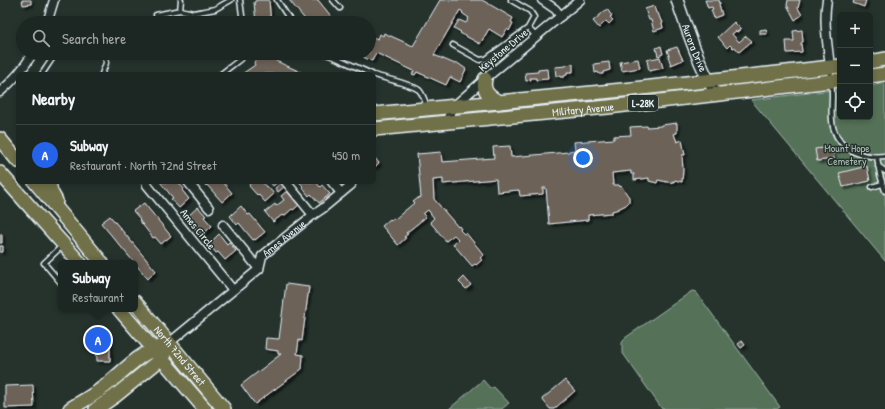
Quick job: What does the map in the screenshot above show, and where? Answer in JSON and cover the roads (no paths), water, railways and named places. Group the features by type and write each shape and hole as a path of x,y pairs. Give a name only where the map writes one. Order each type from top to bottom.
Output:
{"main road":[{"path":"873,61 885,59"},
{"name":"Military Avenue","path":"376,114 633,89 835,67"},
{"path":"873,76 885,74"},
{"path":"485,79 484,86 488,95 492,99 499,102"},
{"name":"Military Avenue","path":"376,129 608,107 836,81"},
{"path":"6,146 16,158"},
{"path":"0,169 16,167"},
{"path":"0,173 77,260"},
{"path":"37,184 100,260"},
{"path":"49,184 51,192 69,223"},
{"name":"North 72nd Street","path":"138,306 224,409"},
{"name":"North 72nd Street","path":"122,312 205,409"},
{"name":"Ames Avenue","path":"96,409 115,396 169,343"},
{"name":"Ames Avenue","path":"70,409 102,388 136,361 157,354"}],"street":[{"path":"49,16 54,0"},
{"path":"542,0 555,9 561,16"},
{"name":"Keystone Drive","path":"446,122 454,106 580,0"},
{"name":"Aurora Drive","path":"677,0 708,81 716,94"},
{"path":"827,0 825,16 826,26 835,67"},
{"path":"20,72 29,60"},
{"path":"0,92 16,77"},
{"name":"Ames Circle","path":"147,184 233,290"},
{"name":"Ames Circle","path":"190,184 209,208"},
{"path":"288,184 313,215"},
{"path":"334,184 341,193"},
{"name":"Ames Avenue","path":"169,343 259,269 262,256 351,185"},
{"name":"Ames Circle","path":"223,225 259,269"}],"lane":[{"path":"180,10 181,0"},
{"path":"156,15 180,10 194,12 215,9 231,0"},
{"path":"240,0 242,16"},
{"path":"277,0 287,16"},
{"path":"333,0 340,8"},
{"path":"453,45 480,60 486,59 528,28 534,17 530,11 511,0"},
{"path":"528,28 536,36"},
{"path":"43,72 51,60"},
{"path":"103,72 106,60"},
{"path":"224,72 239,60"},
{"path":"341,60 368,72"},
{"path":"835,67 836,81 832,124 836,136 844,146 856,153 866,156 885,156"},
{"path":"376,75 419,90 428,109"},
{"path":"877,157 882,184 885,191"},
{"path":"878,166 885,170"},
{"path":"872,187 882,184"},
{"path":"58,279 44,263 64,244"}],"place":[{"name":"Subway","path":"98,340"}],"park label":[{"name":"Mount Hope Cemetery","path":"847,154"}]}
